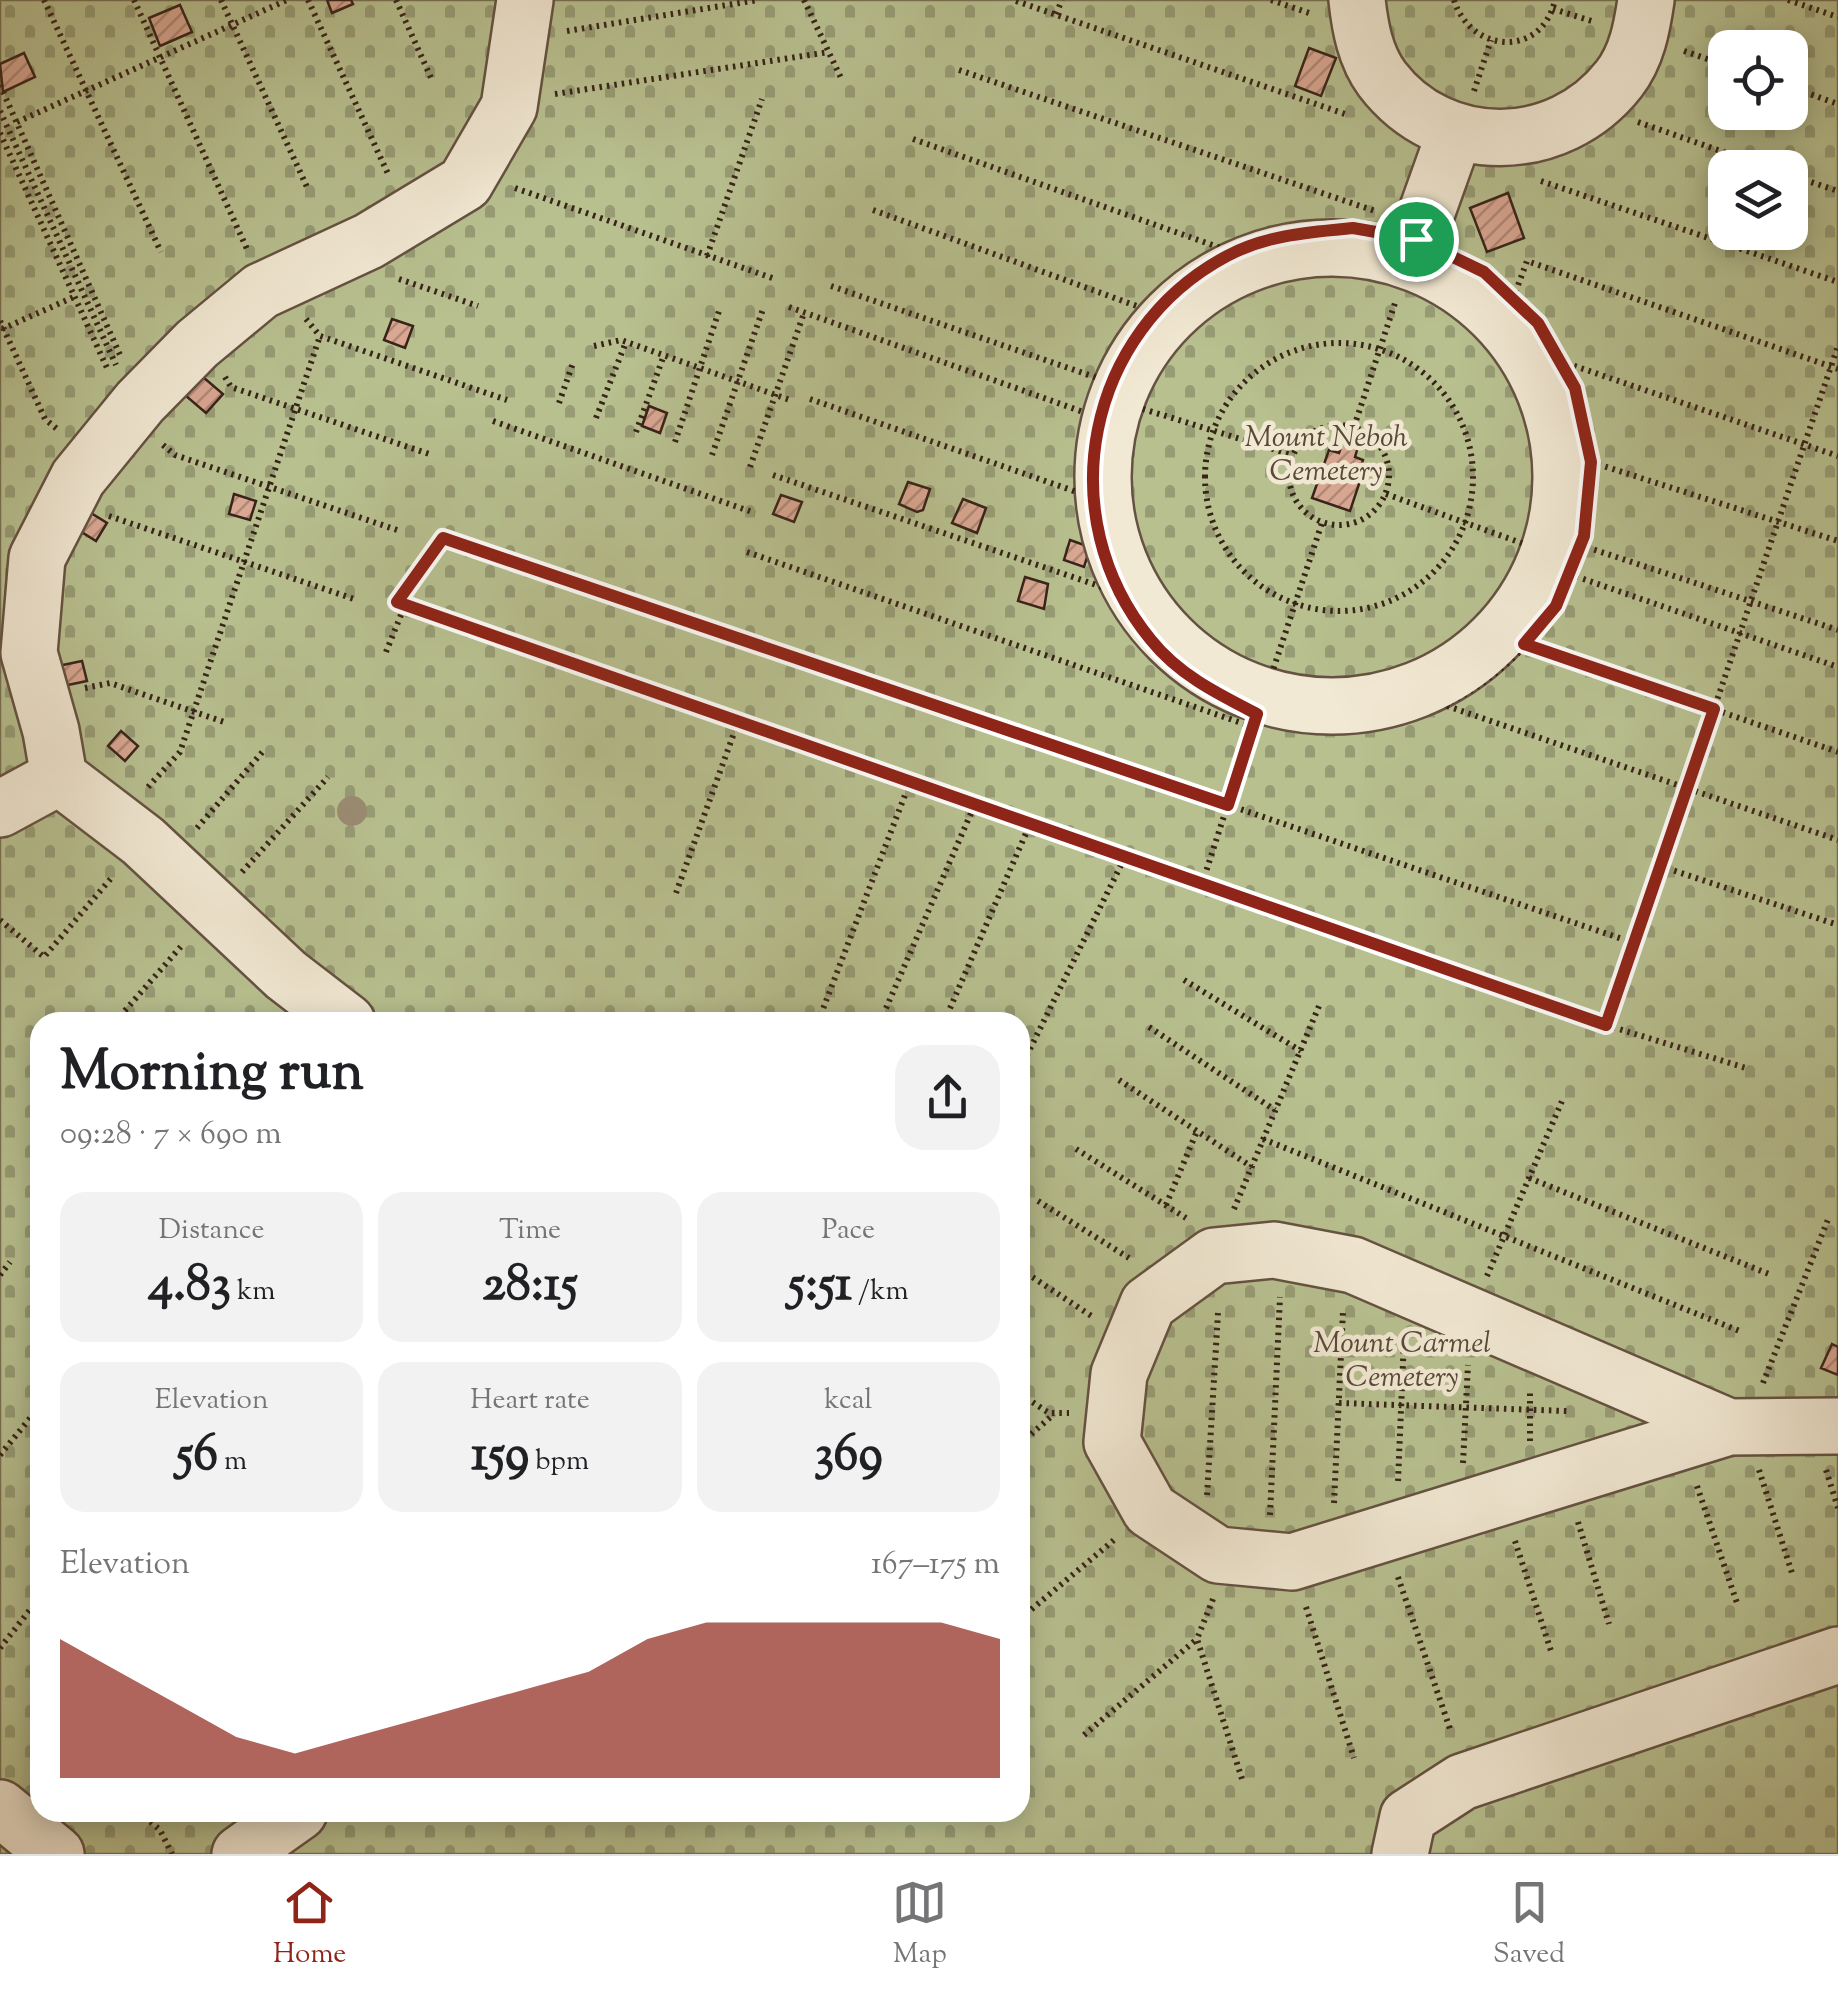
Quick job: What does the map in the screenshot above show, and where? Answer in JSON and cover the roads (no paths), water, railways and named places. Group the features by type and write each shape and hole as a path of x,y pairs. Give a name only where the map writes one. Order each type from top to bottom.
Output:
{"lane":[{"path":"1356,0 1360,34 1381,78 1416,112 1460,134 1505,139 1550,132 1590,110 1621,77 1641,36 1646,0"},
{"path":"334,1012 286,975 142,842 59,777 29,653 37,558 82,475 135,408 200,342 261,290 391,228 465,183 510,101 522,19"},
{"path":"1404,237 1460,134"},
{"path":"1404,237 1473,294 1522,346 1553,411 1566,557 1514,617 1462,666 1397,698 1258,712 1192,661 1142,609 1110,543 1101,472 1109,400 1148,336 1202,287 1267,256 1404,237"},
{"path":"0,809 59,777"},
{"path":"1719,1432 1532,1342 1406,1288 1346,1264 1282,1251 1207,1259 1148,1304 1119,1374 1112,1442 1150,1510 1265,1555 1389,1531 1719,1432 1838,1426"},
{"path":"1400,1854 1408,1817 1462,1782 1838,1655"},
{"path":"0,1808 56,1854"},
{"path":"240,1854 285,1822"}],"park label":[{"name":"Mount Neboh Cemetery","path":"1326,453"},
{"name":"Mount Carmel Cemetery","path":"1402,1359"}]}
